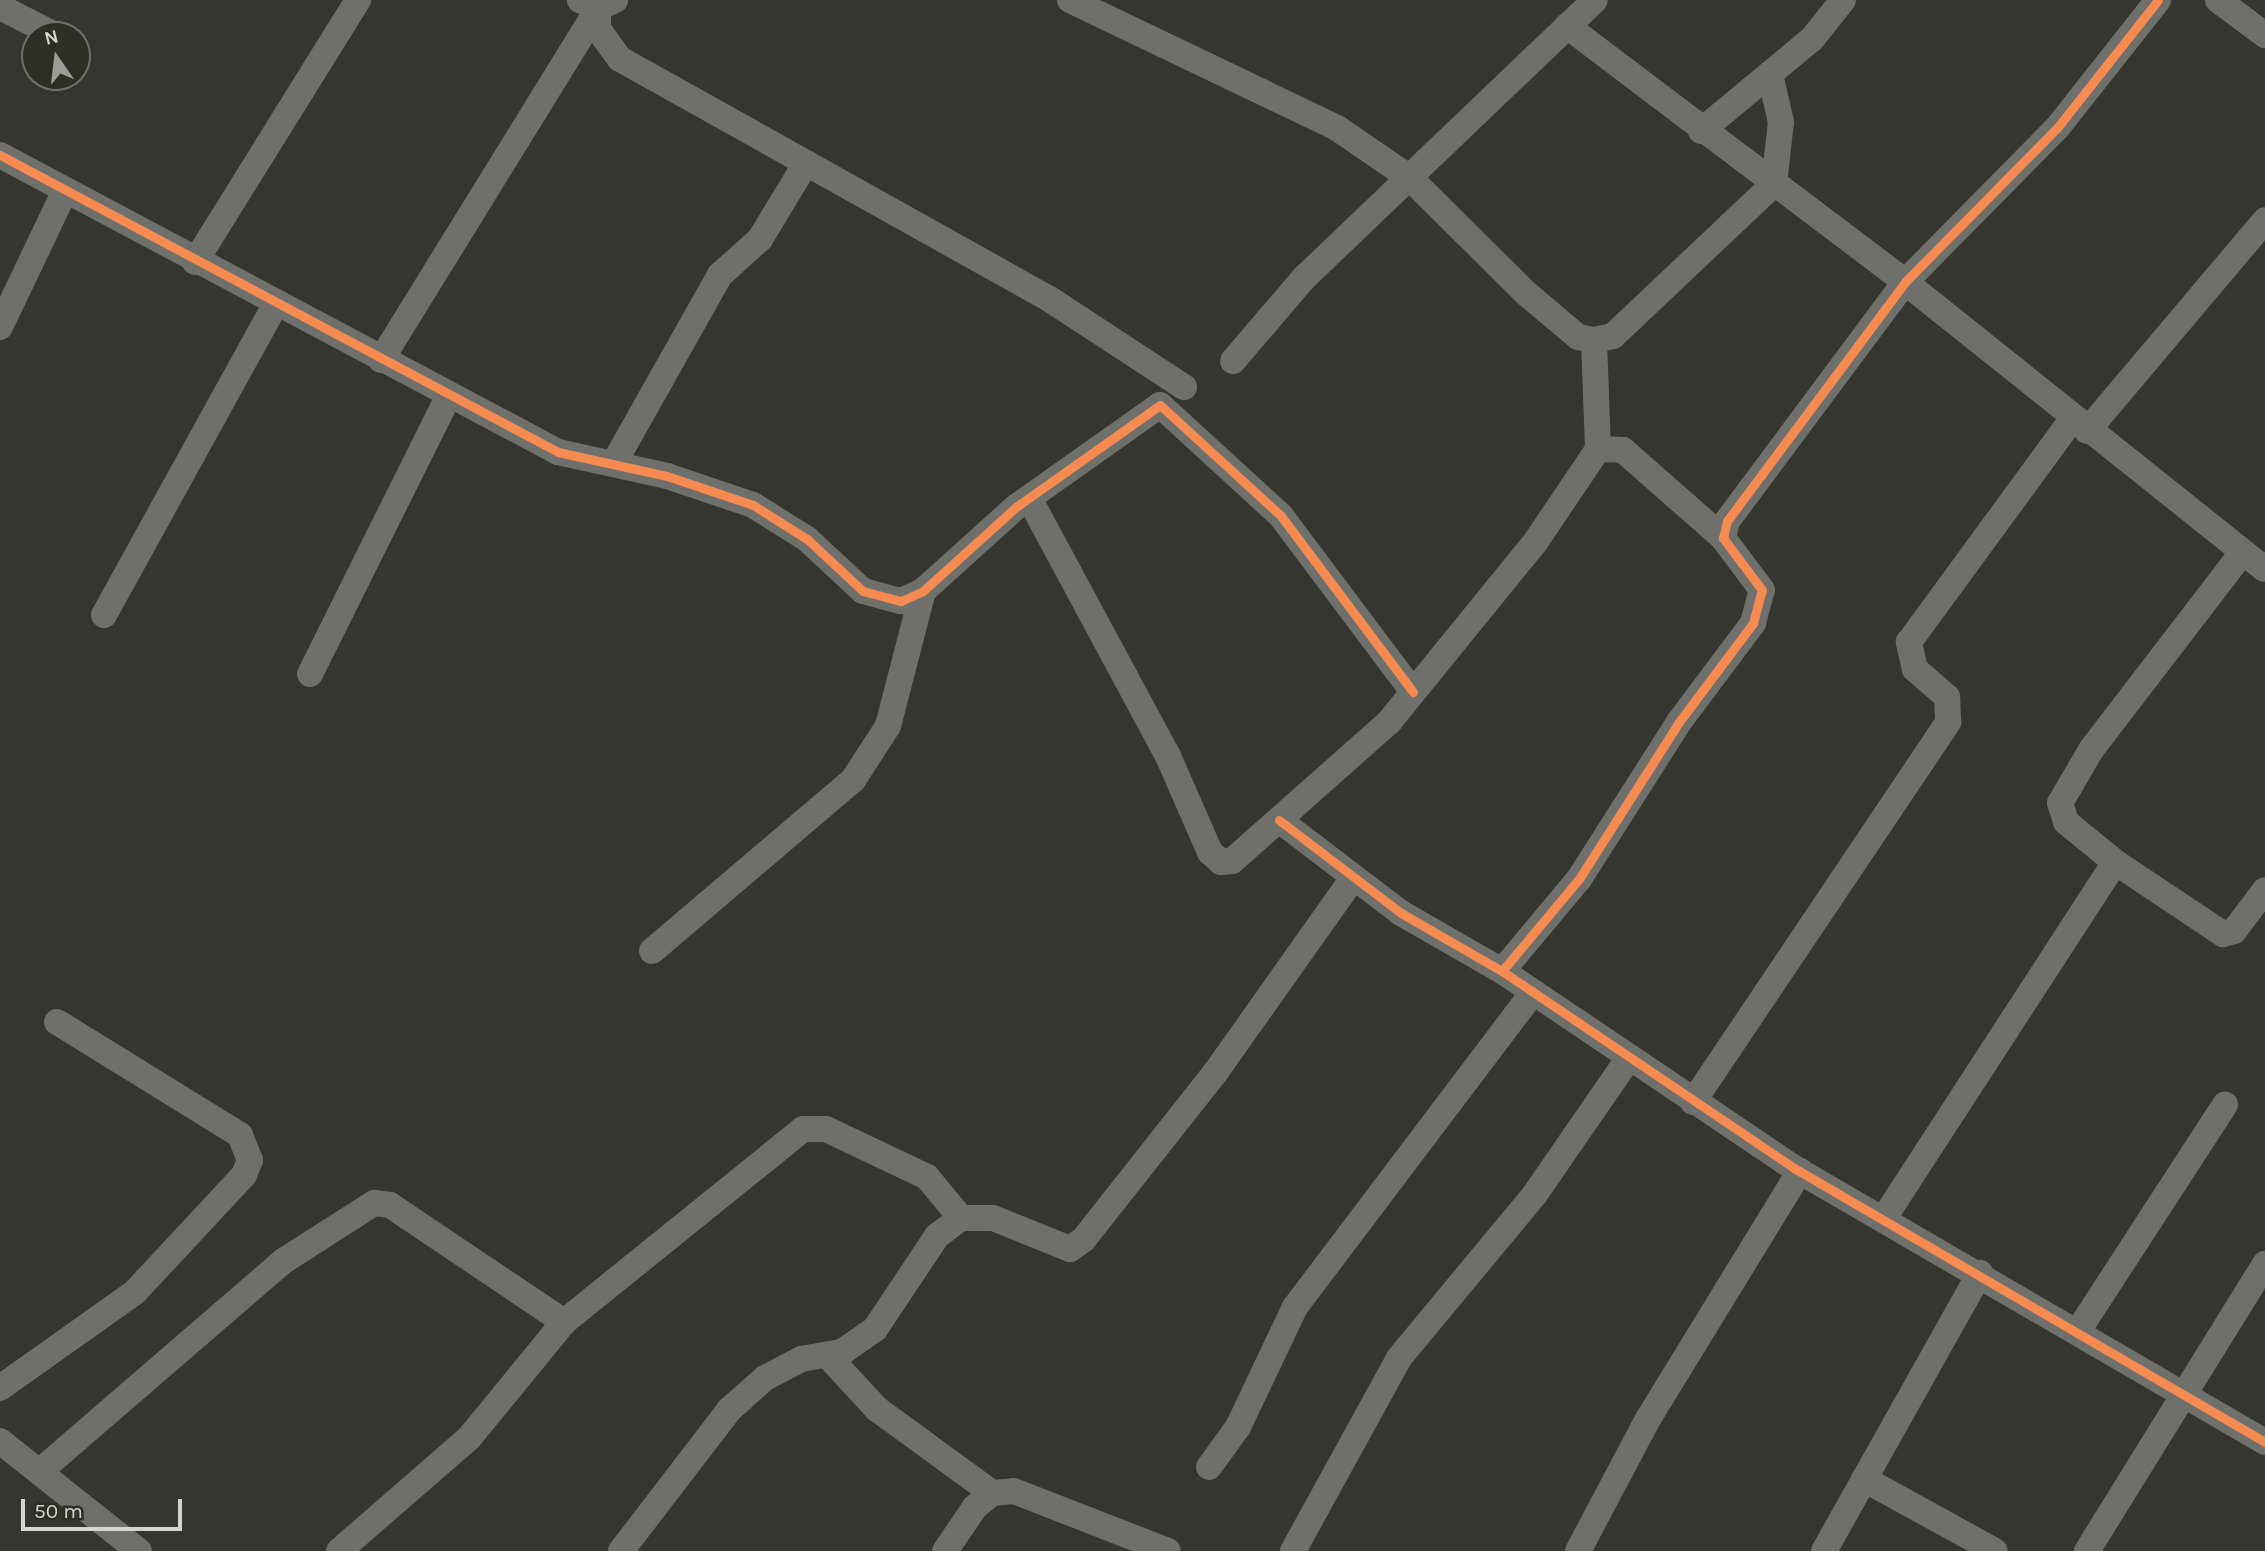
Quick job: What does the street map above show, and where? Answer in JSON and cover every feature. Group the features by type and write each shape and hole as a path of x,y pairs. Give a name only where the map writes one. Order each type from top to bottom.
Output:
{"street":[{"path":"195,262 358,0"},
{"path":"1070,0 1337,128 1410,178 1527,294 1578,337 1594,340 1613,335 1774,184 1781,122 1770,74"},
{"path":"1233,361 1304,278 1595,0"},
{"path":"1701,131 1812,38 1843,0"},
{"path":"1723,538 1727,521 1905,282 2057,128 2158,0"},
{"path":"2218,0 2265,35"},
{"path":"598,3 598,29 620,59 1051,299 1184,387"},
{"path":"381,360 483,185 598,3"},
{"path":"0,7 28,21"},
{"path":"1567,26 1701,131 1905,282 2079,425 2258,560 2065,787 2060,803 2066,822 2115,862 2223,934 2235,932 2265,890"},
{"path":"0,155 195,262 558,452 614,463 753,505 807,539 863,591 901,601 923,591 1029,498 1160,405 1281,516 1413,692"},
{"path":"614,463 720,275 760,239 806,163"},
{"path":"0,327 65,191"},
{"path":"1693,1102 1948,722 1947,697 1915,669 1909,642 2079,425 2265,220"},
{"path":"104,615 276,304"},
{"path":"1029,498 1168,755 1214,858 1232,861 1389,722 1536,541 1598,449 1594,340"},
{"path":"310,674 449,395"},
{"path":"1502,971 1580,879 1679,722 1753,623 1762,590 1723,538 1623,450 1598,449"},
{"path":"652,951 853,780 888,726 923,591"},
{"path":"1279,820 1354,877 1502,971 1628,1059 1800,1171 1980,1273 2265,1442"},
{"path":"1884,1218 2115,862"},
{"path":"621,1551 729,1410 765,1378 827,1354 875,1329 937,1236 961,1217 993,1218 1070,1249 1083,1240 1215,1073 1354,877"},
{"path":"1209,1467 1238,1427 1295,1307 1533,992"},
{"path":"0,1388 135,1292 244,1175 250,1160 240,1135 57,1022"},
{"path":"1293,1551 1399,1358 1535,1194 1628,1059"},
{"path":"2078,1331 2225,1105"},
{"path":"339,1551 469,1438 564,1322 803,1129 826,1129 927,1177 961,1217"},
{"path":"1578,1551 1648,1419 1800,1171"},
{"path":"39,1472 285,1260 374,1203 390,1205 564,1322"},
{"path":"2087,1551 2182,1392 2265,1264"},
{"path":"1824,1551 1980,1273"},
{"path":"827,1354 877,1409 992,1493"},
{"path":"0,1441 139,1551"},
{"path":"1864,1479 1996,1551"},
{"path":"946,1551 961,1524 992,1493 1014,1491 1168,1551"}],"cycle path":[{"path":"1502,971 1579,879 1679,722 1753,623 1762,590 1723,538 1727,521 1905,282 2057,128 2158,0"},
{"path":"0,155 558,452 667,476 753,505 807,539 863,591 901,601 923,591 1016,507 1160,405 1281,516 1413,692"},
{"path":"1279,820 1401,913 1502,971 1794,1168 2265,1442"}]}
